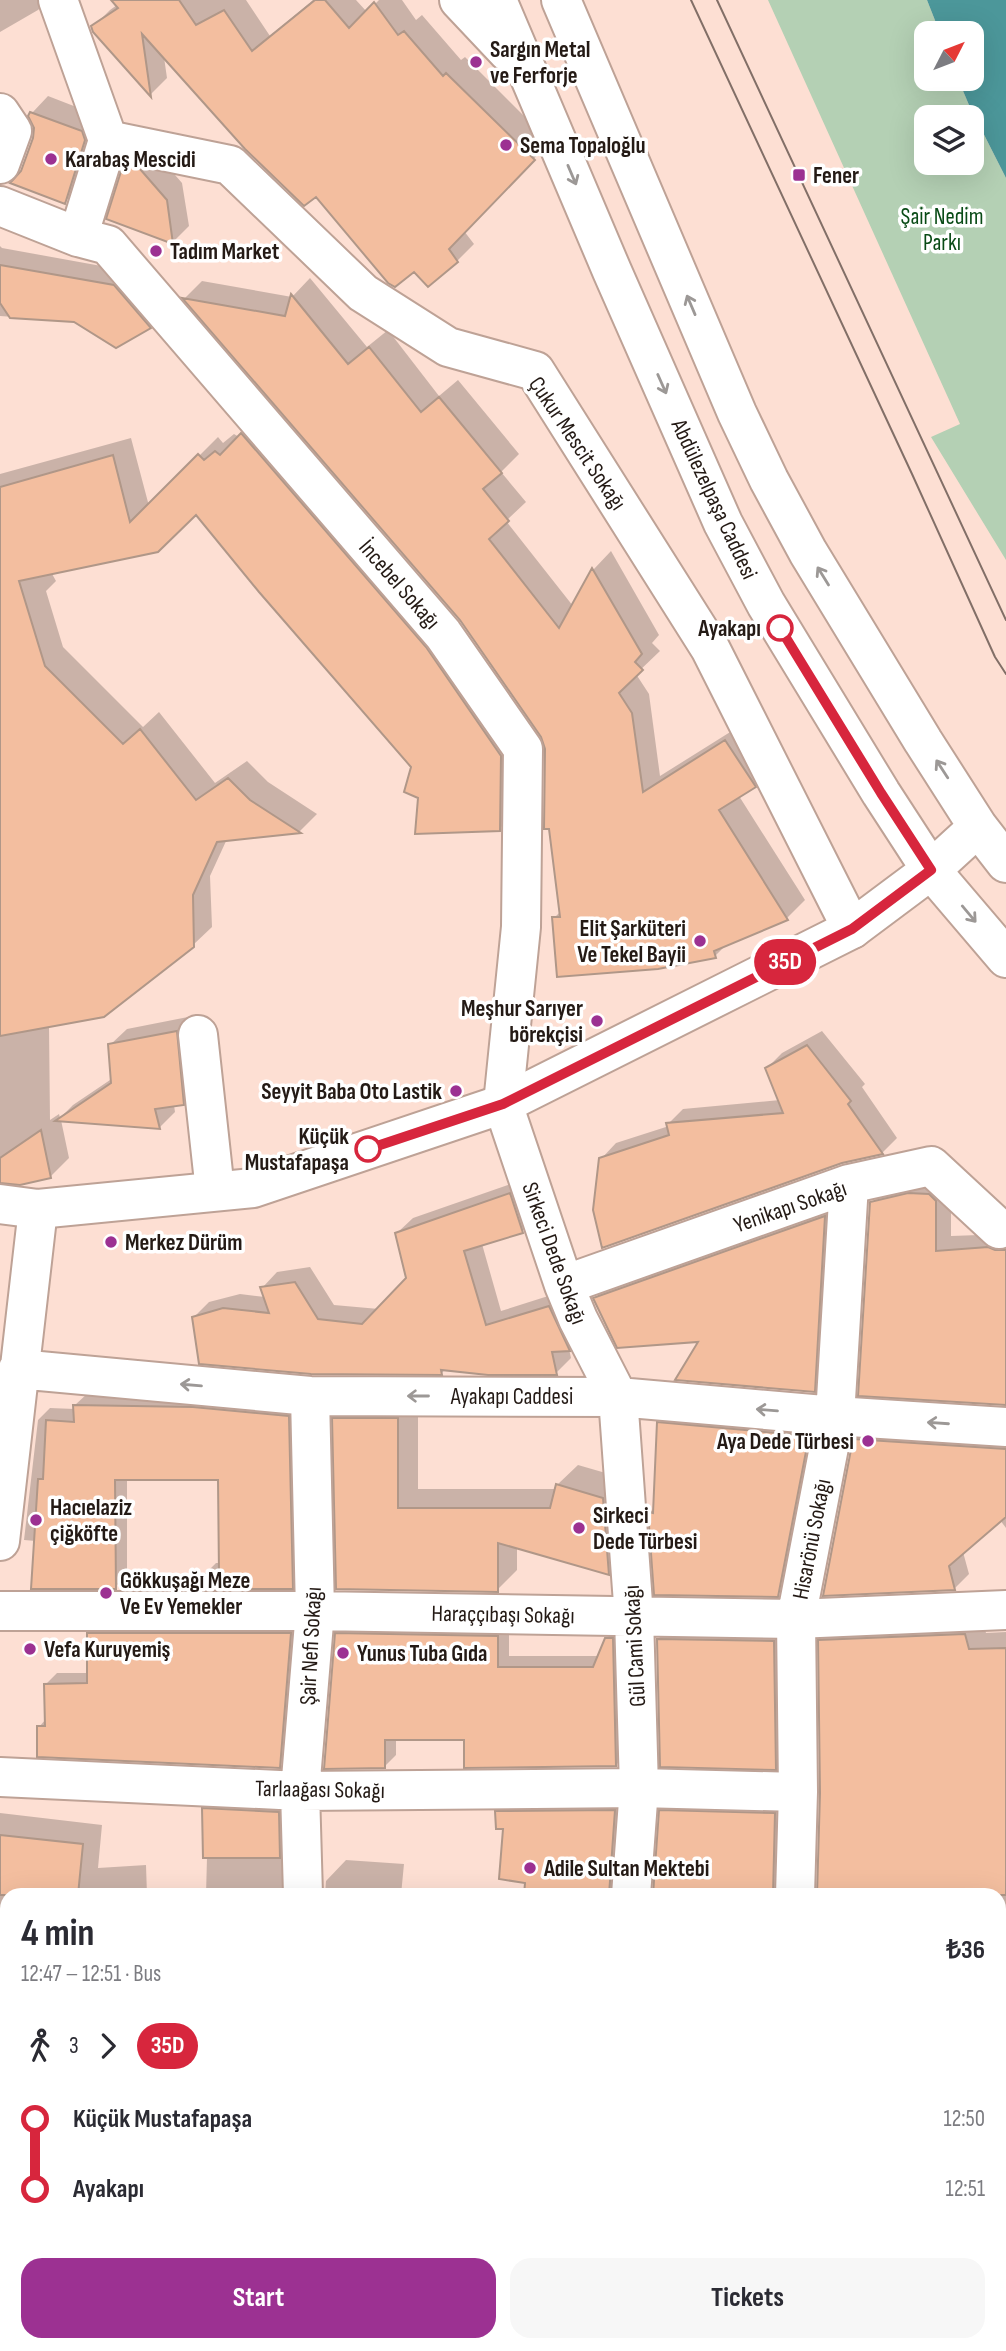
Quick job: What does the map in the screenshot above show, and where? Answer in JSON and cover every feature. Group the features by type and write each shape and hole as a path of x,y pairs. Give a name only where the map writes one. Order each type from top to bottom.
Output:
{"street":[{"path":"58,0 108,140 78,237"},
{"path":"459,0 532,80"},
{"name":"Abdülezelpaşa Caddesi","path":"497,0 723,523 766,604 823,700 931,870 1006,958"},
{"path":"561,0 737,413 769,480 808,552 978,827 1006,863"},
{"path":"0,113 12,131 0,164"},
{"name":"Çukur Mescit Sokağı","path":"108,140 230,165 363,293 448,347 535,371 710,648 852,929"},
{"name":"İncebel Sokağı","path":"0,206 78,237 108,245 443,634 523,749 521,928 503,1104"},
{"path":"0,1204 38,1209 253,1188 503,1104 852,929 931,870 978,827"},
{"path":"198,1035 215,1191"},
{"name":"Sirkeci Dede Sokağı","path":"503,1104 564,1285 578,1319 618,1396"},
{"name":"Yenikapı Sokağı","path":"564,1285 849,1184 931,1166 999,1229"},
{"name":"Hisarönü Sokağı","path":"795,1888 798,1792 796,1619 835,1416 849,1184"},
{"path":"0,1541 38,1209"},
{"name":"Ayakapı Caddesi","path":"18,1369 310,1396 618,1396 835,1416 1006,1427"},
{"name":"Şair Nefi Sokağı","path":"303,1888 300,1791 314,1611 310,1396"},
{"name":"Gül Cami Sokağı","path":"618,1396 634,1617 639,1788 632,1888"},
{"name":"Haraççıbaşı Sokağı","path":"0,1611 314,1611 796,1619 1006,1610"},
{"name":"Tarlaağası Sokağı","path":"0,1777 300,1791 639,1788 798,1792"}],"green space":[{"name":"Şair Nedim Parkı","path":"768,0 927,0 935,21 914,21 914,91 963,91 969,105 914,105 914,175 984,175 984,135 1006,178 1006,560 931,437 960,424"}],"water":[{"path":"927,0 1006,0 1006,178 984,135 984,105 969,105 963,91 984,91 984,21 935,21"}],"building":[{"path":"111,0 179,0 196,25 224,10 252,51 315,0 325,0 349,28 374,2 398,35 404,31 443,76 446,73 535,160 449,249 458,262 428,287 414,272 395,287 388,283 316,197 304,206 245,149 142,34 151,97 93,32 91,26 118,8"},
{"name":"Karabaş Mescidi","path":"30,112 82,131 85,140 65,204 10,183 21,171 33,138 34,128 28,116"},
{"path":"123,165 140,169 167,200 173,244 106,219"},
{"path":"0,265 114,285 151,328 116,348 74,322 10,318 0,303"},
{"path":"291,294 348,364 369,347 421,412 439,397 502,473 483,489 509,521 489,539 559,628 592,568 642,654 635,662 643,670 619,693 632,713 643,792 725,740 756,787 719,810 788,920 714,951 716,958 658,969 557,977 552,917 560,917 549,829 544,829 545,749 541,737 460,620 182,298 285,316"},
{"path":"241,433 426,647 501,756 500,831 415,834 418,798 404,792 411,767 196,515 158,552 19,581 45,666 123,744 140,729 196,800 228,778 250,800 301,833 217,842 193,895 194,947 104,1017 0,1036 0,487 113,455 130,522 198,454 204,460 215,451 220,455"},
{"path":"177,1031 184,1105 155,1109 160,1129 55,1121 111,1083 108,1044"},
{"path":"807,1045 851,1101 848,1104 883,1154 842,1163 602,1248 593,1210 599,1158 669,1135 666,1123 783,1113 765,1068"},
{"path":"41,1130 51,1178 20,1185 0,1183 0,1158"},
{"path":"510,1193 523,1233 464,1251 486,1325 549,1306 570,1351 552,1352 557,1375 488,1375 441,1370 442,1375 311,1374 199,1364 192,1317 223,1308 269,1313 260,1287 295,1282 318,1319 362,1324 406,1278 395,1233"},
{"path":"908,1193 929,1194 936,1201 936,1251 988,1247 1006,1250 1006,1405 858,1396 870,1202"},
{"path":"825,1216 815,1392 675,1380 698,1342 617,1348 593,1298"},
{"path":"73,1405 193,1407 289,1416 293,1589 202,1589 202,1574 219,1574 218,1480 115,1480 116,1589 31,1589 38,1479 43,1479 46,1420 74,1422"},
{"path":"332,1418 398,1418 398,1508 550,1508 556,1484 603,1498 609,1575 498,1543 498,1592 336,1589"},
{"path":"657,1422 809,1436 778,1597 654,1595 648,1512 653,1513"},
{"path":"853,1439 1006,1449 1006,1517 949,1566 955,1590 823,1596"},
{"path":"87,1633 291,1633 280,1768 37,1757 37,1726 45,1726 44,1684 87,1683"},
{"path":"335,1633 498,1636 498,1667 593,1667 605,1638 613,1638 616,1766 464,1768 464,1740 385,1740 385,1768 324,1769"},
{"path":"965,1634 969,1649 1006,1648 1006,1888 817,1888 820,1793 818,1640"},
{"path":"657,1639 774,1641 776,1770 660,1767"},
{"path":"202,1808 279,1812 280,1858 203,1858"},
{"path":"615,1810 609,1888 525,1888 525,1883 499,1879 503,1829 496,1829 495,1811"},
{"path":"659,1810 775,1813 773,1888 653,1888"},
{"path":"0,1835 83,1844 79,1888 0,1888"}],"tram line":[{"path":"691,0 995,657 1006,674"},
{"path":"717,0 1006,620"}],"bus line":[{"name":"35D","path":"368,1149 503,1104 852,929 931,870 780,628"}],"place":[{"name":"Sargın Metal ve Ferforje","path":"476,62"},
{"name":"Sema Topaloğlu","path":"506,145"},
{"name":"Karabaş Mescidi","path":"51,159"},
{"name":"Fener","path":"799,175"},
{"name":"Tadım Market","path":"156,251"},
{"name":"Ayakapı","path":"780,628"},
{"name":"Elit Şarküteri Ve Tekel Bayii","path":"700,941"},
{"name":"Meşhur Sarıyer börekçisi","path":"597,1021"},
{"name":"Seyyit Baba Oto Lastik","path":"456,1091"},
{"name":"Küçük Mustafapaşa","path":"368,1149"},
{"name":"Merkez Dürüm","path":"111,1242"},
{"name":"Aya Dede Türbesi","path":"868,1441"},
{"name":"Hacıelaziz çiğköfte","path":"36,1520"},
{"name":"Sirkeci Dede Türbesi","path":"579,1528"},
{"name":"Gökkuşağı Meze Ve Ev Yemekler","path":"106,1593"},
{"name":"Vefa Kuruyemiş","path":"30,1649"},
{"name":"Yunus Tuba Gıda","path":"343,1653"},
{"name":"Adile Sultan Mektebi","path":"530,1868"}]}
